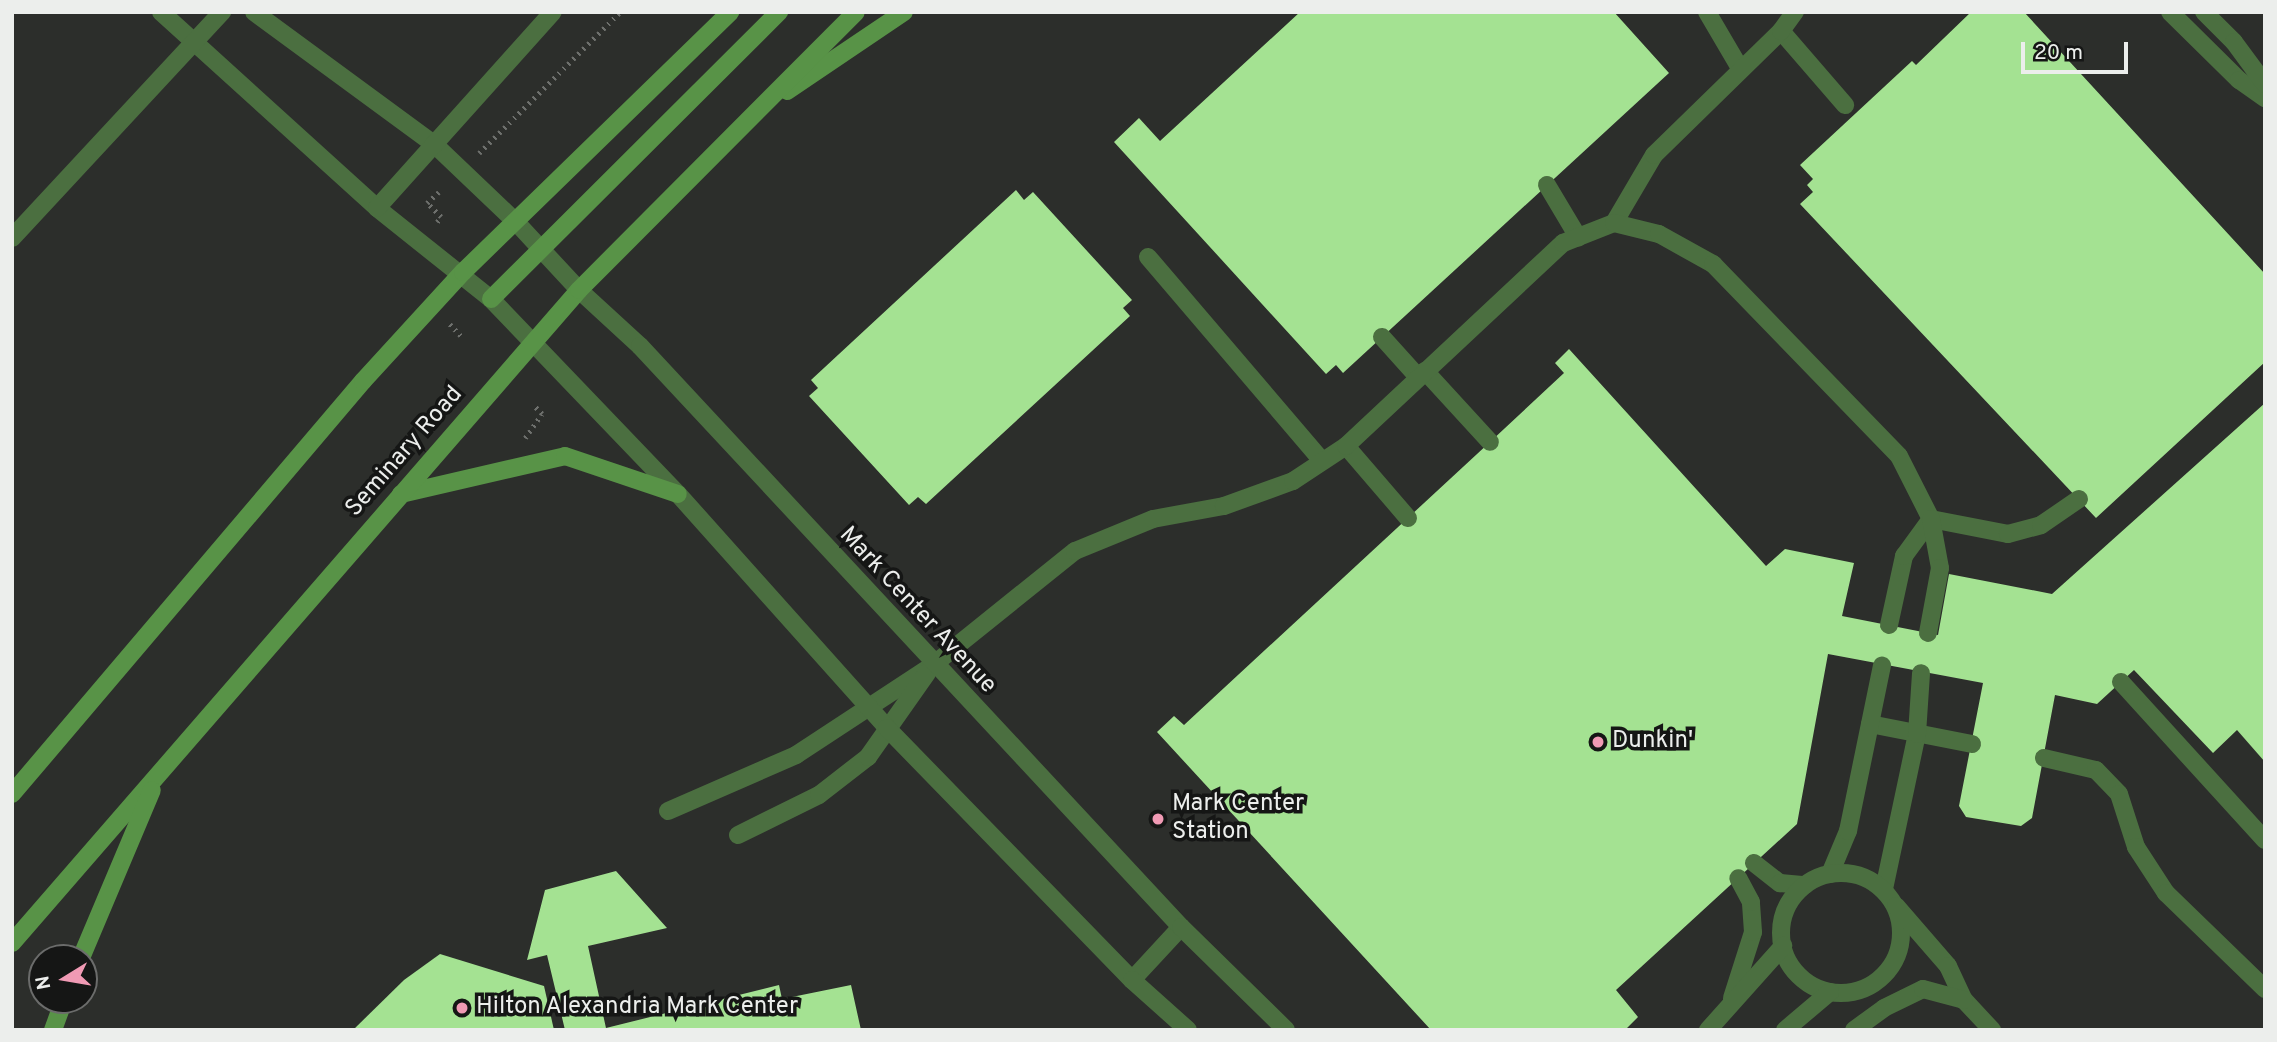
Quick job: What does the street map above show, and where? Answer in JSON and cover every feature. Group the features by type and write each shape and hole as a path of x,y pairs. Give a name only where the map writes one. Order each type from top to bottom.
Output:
{"main road":[{"path":"12,793 363,381 463,272 702,36 723,12"},
{"path":"702,36 730,12"},
{"path":"491,299 779,12"},
{"name":"Seminary Road","path":"12,943 531,342 579,290 856,12"},
{"path":"750,117 904,12"},
{"path":"401,494 565,456 678,494"},
{"path":"12,783 55,745"},
{"path":"87,944 158,776"}],"street":[{"path":"161,12 192,43 377,208 463,272 491,299 678,494 887,728 1132,980 1188,1030"},
{"path":"12,238 222,12"},
{"name":"Mark Center Avenue","path":"254,12 435,144 464,169 579,290 640,346 933,665 1181,927 1286,1030"},
{"path":"377,208 554,12"},
{"path":"1707,12 1741,70"},
{"path":"1614,223 1654,155 1781,31 1795,12"},
{"path":"2169,12 2239,80 2265,98"},
{"path":"2204,12 2234,41 2265,84"},
{"path":"1781,31 1845,105"},
{"path":"1547,185 1578,237"},
{"path":"668,811 796,755 933,665 1075,551 1153,519 1236,502 1293,481 1346,446 1563,243 1614,223 1659,234 1713,264 1899,456 1931,519 1940,568 1928,633"},
{"path":"1148,257 1322,461"},
{"path":"1382,337 1490,442"},
{"path":"1346,446 1408,518"},
{"path":"1931,519 2008,534 2041,525 2079,499"},
{"path":"1889,625 1903,556 1931,519"},
{"path":"738,835 818,795 868,757 933,665"},
{"path":"1830,874 1848,831 1882,665"},
{"path":"1805,885 1785,912 1783,946 1800,976 1830,992 1863,989 1890,968 1901,936 1889,896 1917,734 1921,673"},
{"path":"2121,682 2265,840"},
{"path":"1870,724 1972,744"},
{"path":"2043,758 2096,770 2119,794 2136,847 2166,893 2265,989"},
{"path":"1754,863 1780,883 1805,885 1830,874 1854,873 1889,896 1948,967 1964,1000 1992,1030"},
{"path":"1732,998 1753,932 1751,902 1738,878"},
{"path":"1132,980 1181,927"},
{"path":"1708,1030 1732,998 1760,977 1783,946"},
{"path":"1854,1030 1884,1008 1923,989 1964,1000"},
{"path":"1785,1030 1830,992"}],"path":[{"path":"464,169 620,12"},
{"path":"429,230 441,217 427,204 439,192"},
{"path":"450,324 461,336"},
{"path":"526,445 524,433 542,414 533,405"}],"building":[{"path":"1300,12 1614,12 1669,73 1343,373 1336,365 1326,374 1114,142 1139,118 1160,141"},
{"path":"1971,12 2024,12 2265,274 2265,362 2096,518 1800,204 1813,192 1807,185 1813,179 1800,165 1912,61 1916,65"},
{"path":"1016,190 1024,200 1033,192 1132,300 1123,308 1130,316 926,504 918,497 909,505 809,396 818,388 811,380"},
{"path":"1569,349 1766,566 1785,549 1854,563 1842,616 1938,635 1949,574 2052,594 2265,403 2265,762 2237,730 2213,753 2134,670 2097,704 2055,695 2032,818 2021,826 1966,817 1959,806 1983,683 1828,654 1797,824 1616,990 1638,1017 1625,1030 1431,1030 1157,732 1174,716 1184,725 1490,442 1564,373 1555,363"},
{"path":"616,871 667,928 588,946 606,1028 779,985 782,999 851,985 861,1030 565,1030 547,955 527,960 545,890"},
{"name":"Hilton Alexandria Mark Center","path":"440,954 544,986 554,1030 353,1030 404,980"}],"place":[{"name":"Dunkin'","path":"1598,742"},
{"name":"Mark Center Station","path":"1158,819"},
{"name":"Hilton Alexandria Mark Center","path":"462,1008"}]}
